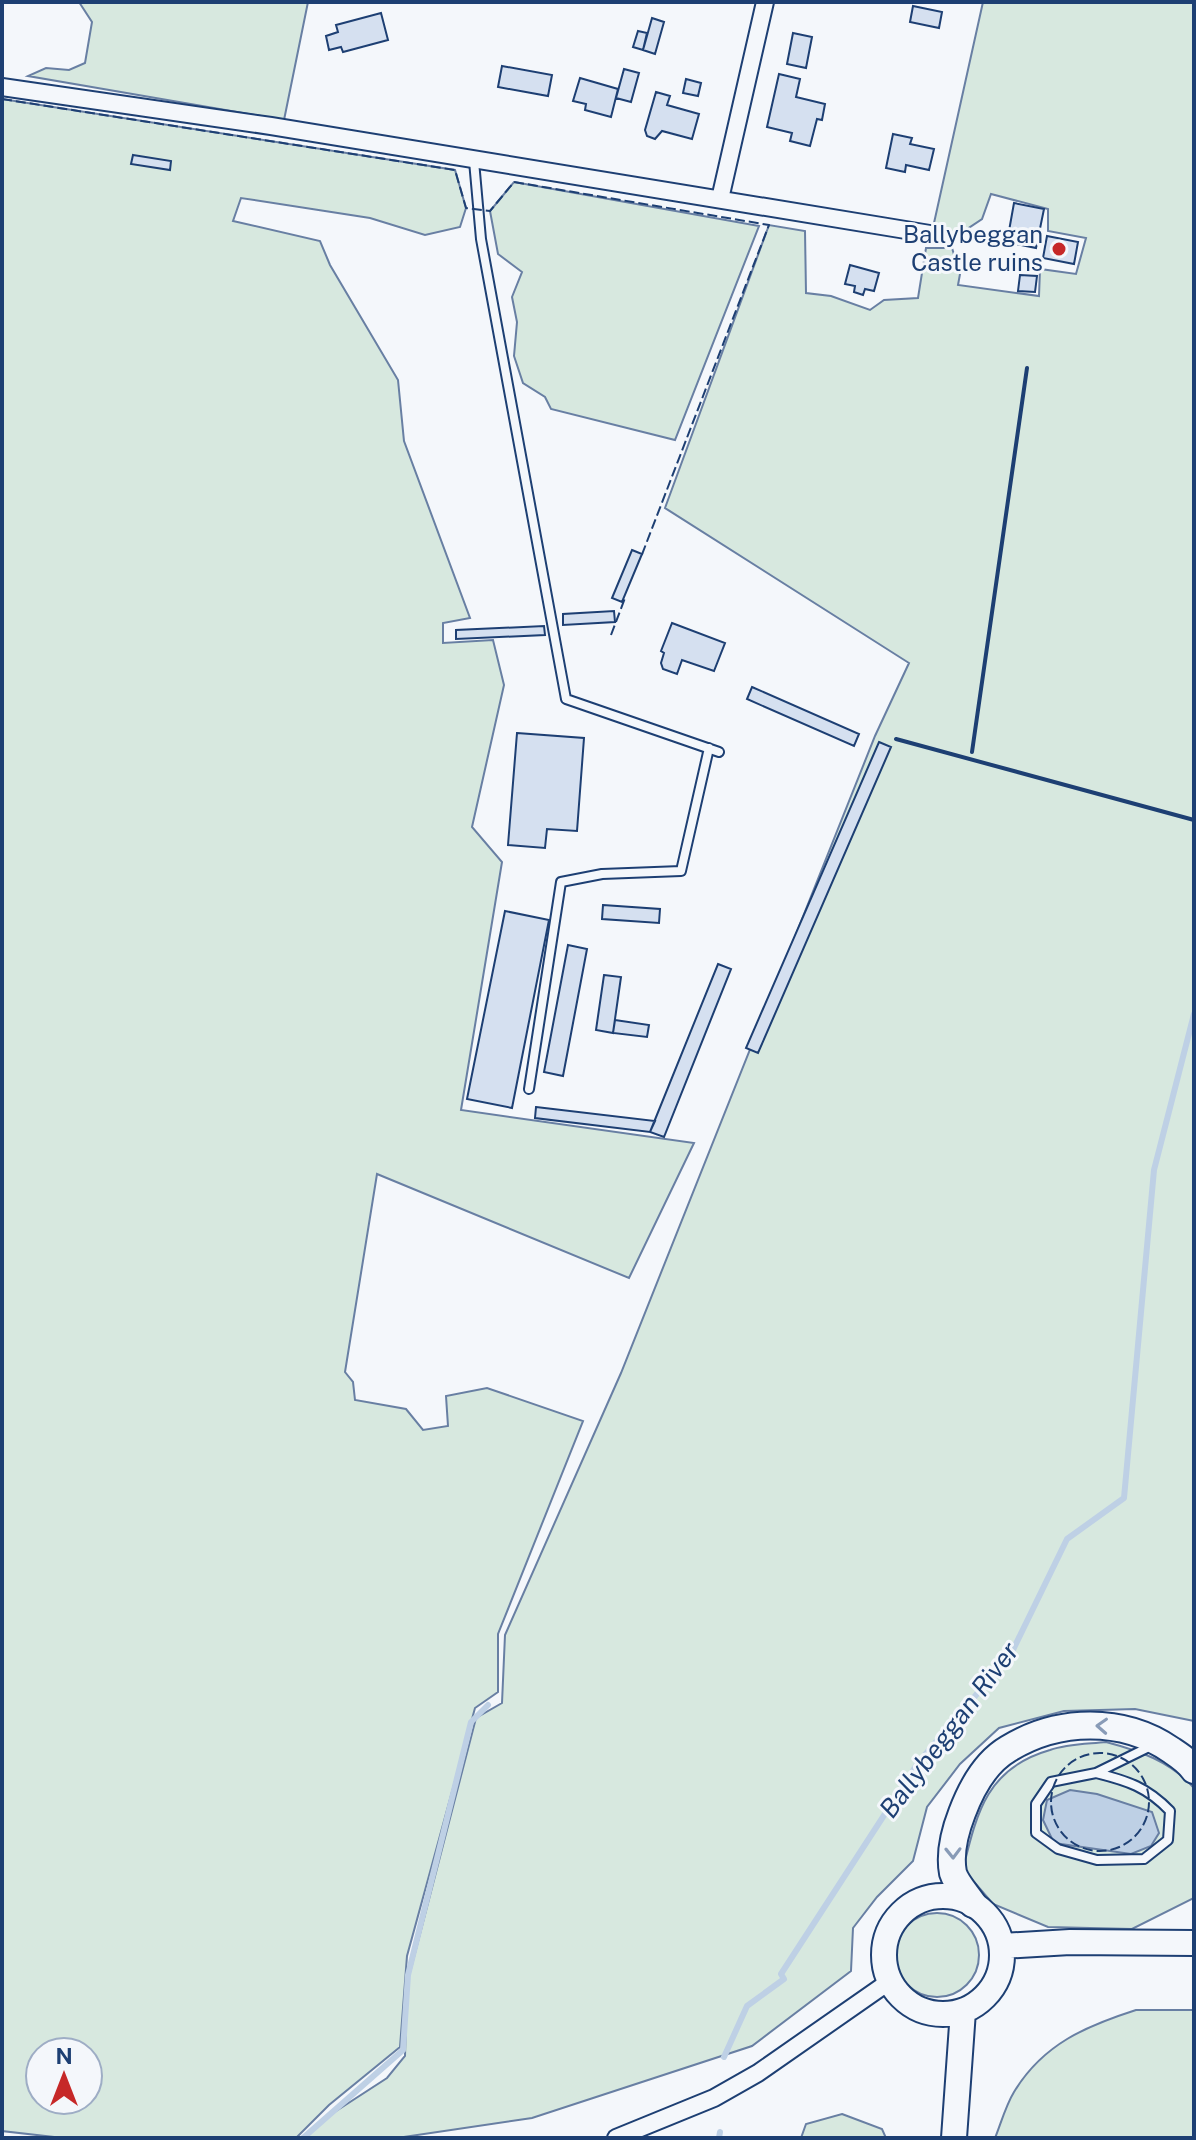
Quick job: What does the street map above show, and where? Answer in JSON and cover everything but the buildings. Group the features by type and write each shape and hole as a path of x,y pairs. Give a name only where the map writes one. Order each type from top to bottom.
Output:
{"main road":[{"path":"973,1904 953,1874 953,1837 984,1771 1006,1750 1042,1732 1087,1726 1126,1728 1158,1741 1188,1761 1194,1770"}],"street":[{"path":"720,199 765,2"},
{"path":"2,87 271,126 936,235"},
{"path":"936,1896 955,1897 973,1904 987,1915 997,1929 1002,1946 998,1978 990,1992 963,2011 946,2014 921,2009 900,1995 890,1981 884,1963 885,1944 891,1927 903,1912 918,1901 936,1896"},
{"path":"1002,1946 1070,1942 1182,1943"},
{"path":"616,2138 714,2098 758,2073 890,1981"},
{"path":"954,2138 963,2011"}],"lane":[{"path":"474,161 481,239 566,699 719,752"},
{"path":"529,1089 561,882 602,874 681,871 709,748"},
{"path":"1096,1773 1124,1780 1153,1793 1170,1811 1168,1840 1144,1859 1097,1860 1058,1849 1036,1833 1036,1804 1051,1782 1096,1773 1158,1741"}],"shaded area":[{"path":"79,2 308,2 284,120 28,76 46,68 69,70 85,63 92,22"},
{"path":"983,2 1194,2 1194,1721 1135,1709 1064,1711 999,1728 960,1764 927,1807 913,1861 877,1897 853,1928 851,1971 752,2046 532,2118 397,2138 303,2138 330,2115 387,2078 405,2056 407,1984 476,1718 502,1703 505,1635 621,1373 875,736 909,663 665,508 769,225 805,231 806,293 831,296 870,310 884,300 918,298 926,248 952,248 960,274 958,285 1039,296 1040,269 1076,274 1086,238 1048,231 1048,209 991,194 982,219 958,235 934,223"},
{"path":"2,99 455,170 466,208 460,227 425,235 370,218 241,198 233,221 320,241 330,265 398,380 404,441 470,618 443,623 443,643 493,640 504,685 472,827 502,862 461,1110 694,1143 629,1278 377,1174 345,1372 353,1382 355,1400 406,1409 423,1430 448,1426 446,1396 487,1388 583,1421 498,1634 498,1692 475,1708 407,1956 400,2047 329,2105 296,2138 63,2138 2,2131"},
{"path":"514,182 759,226 675,440 551,409 545,397 523,383 514,356 517,322 512,297 522,272 498,254 490,211"},
{"path":"1106,1742 1154,1758 1194,1788 1194,1898 1132,1929 1048,1927 993,1904 963,1869 980,1811 988,1795 1012,1768 1029,1758 1063,1746"},
{"path":"929,1913 945,1913 961,1920 972,1931 979,1955 976,1971 967,1985 945,1997 929,1997 913,1990 902,1979 895,1963 895,1947 902,1931 913,1920"},
{"path":"1136,2010 1194,2010 1194,2138 995,2138 1014,2092 1038,2061 1083,2030"},
{"path":"842,2114 882,2129 886,2138 801,2138 806,2124"}],"water":[{"path":"1070,1790 1097,1794 1152,1812 1159,1833 1151,1846 1131,1854 1054,1843 1043,1820 1047,1800"}],"waterway":[{"name":"Ballybeggan River","path":"724,2057 747,2006 784,1979 781,1974 918,1763 1011,1654 1067,1539 1124,1498 1154,1170 1194,1014"},
{"path":"303,2138 403,2050 408,1975 471,1722 488,1705"},
{"name":"Ballybeggan River","path":"719,2138 720,2132"}],"fence":[{"path":"2,99 455,170 466,208 490,211 514,182 769,225 641,557"},
{"path":"611,635 625,598"},
{"path":"1100,1753 1119,1757 1135,1767 1145,1783 1149,1802 1145,1821 1135,1837 1119,1847 1100,1851 1081,1847 1065,1837 1055,1821 1051,1802 1055,1783 1065,1767 1081,1757 1100,1753"}],"wall":[{"path":"972,752 1027,368"},
{"path":"896,739 1194,820"}],"place":[{"name":"Ballybeggan Castle ruins","path":"1059,249"}]}
